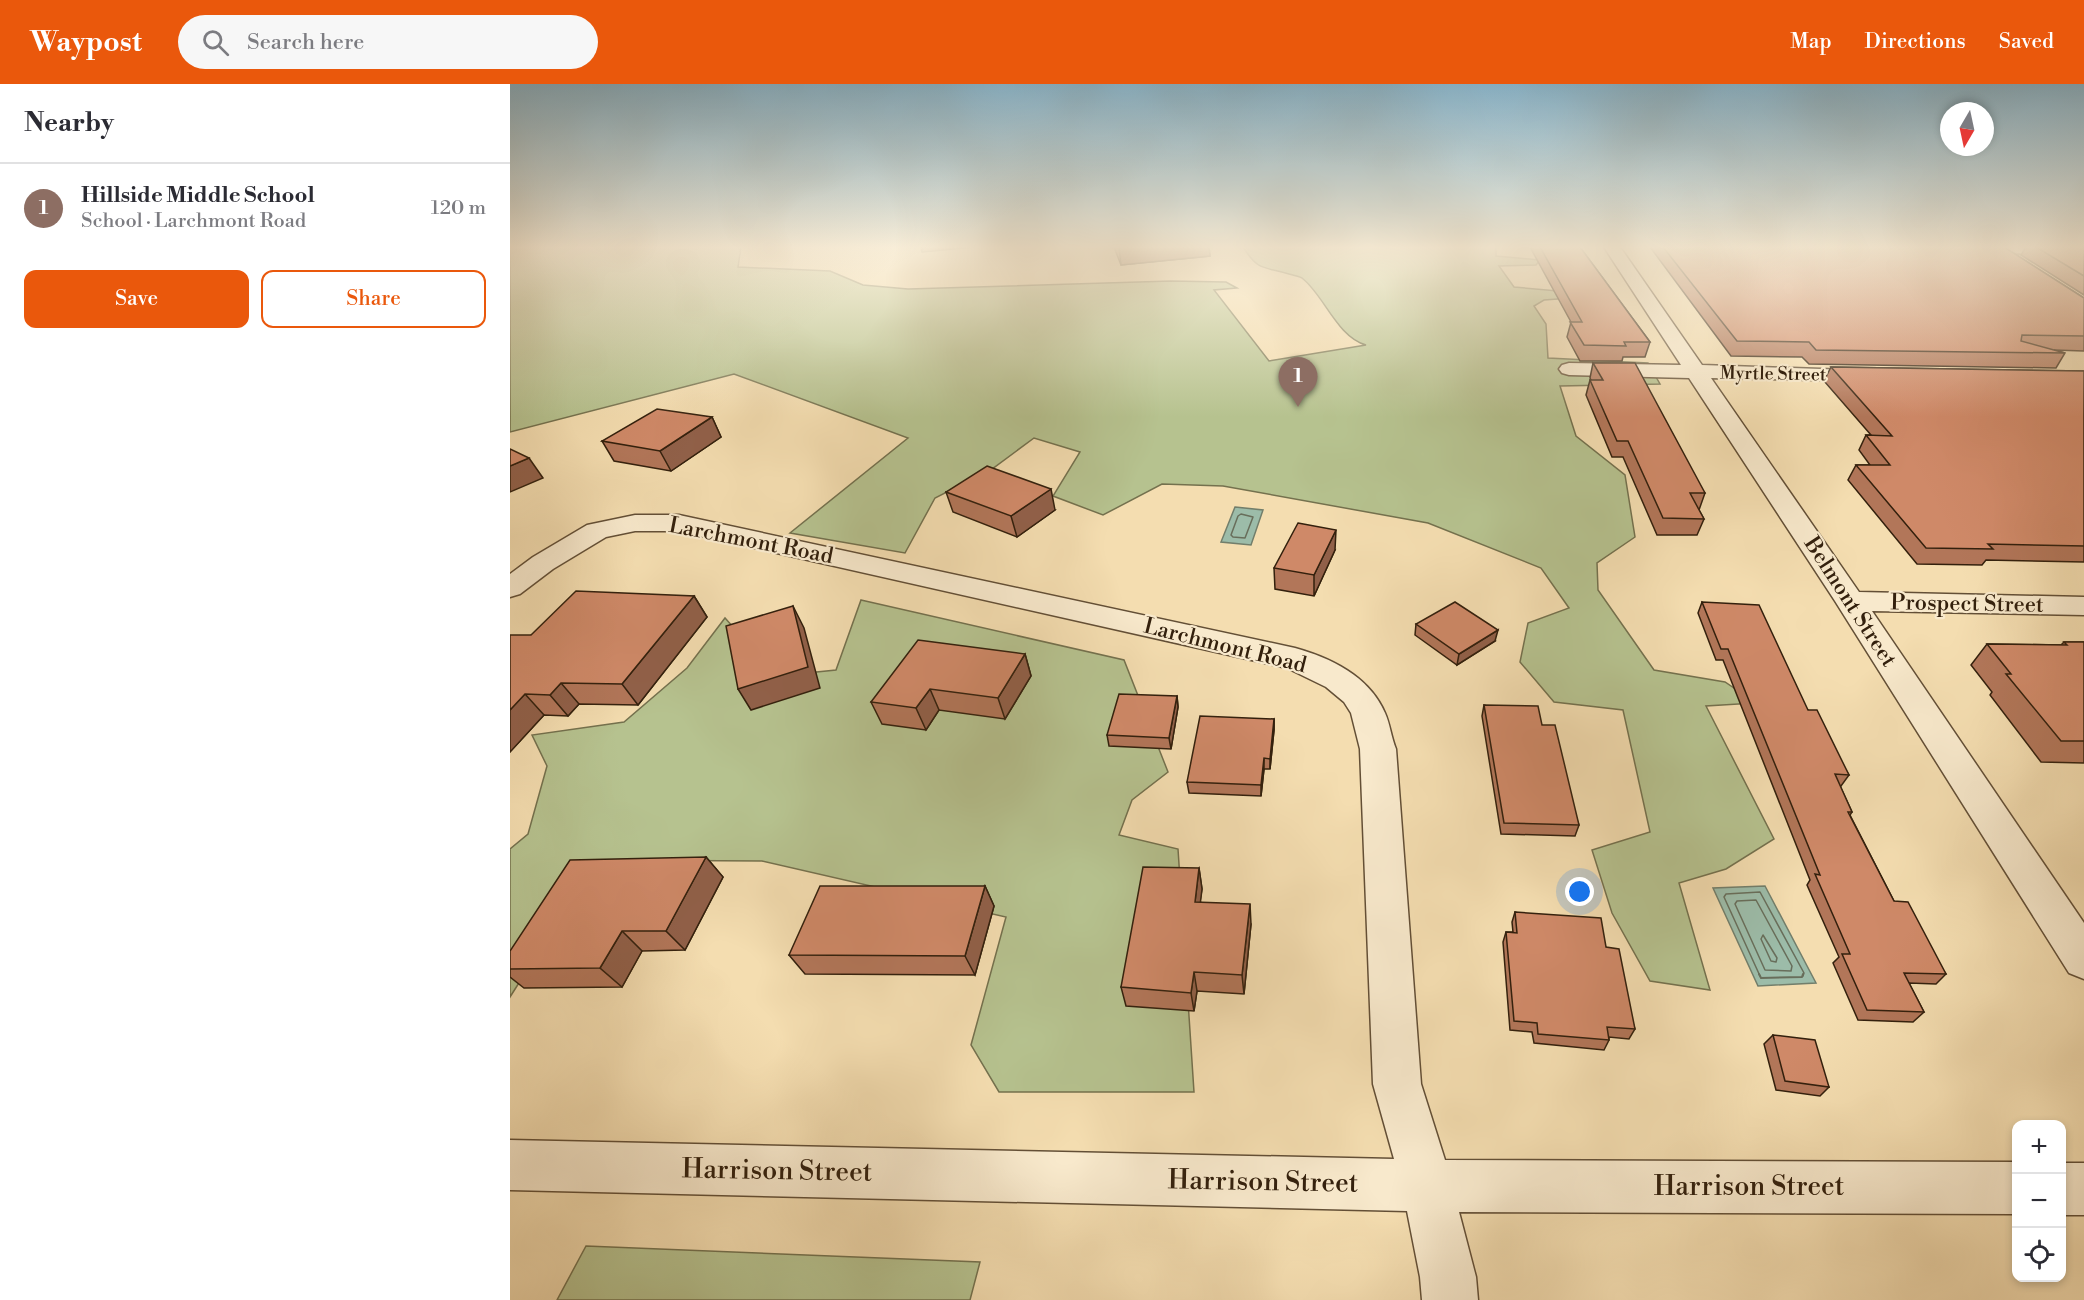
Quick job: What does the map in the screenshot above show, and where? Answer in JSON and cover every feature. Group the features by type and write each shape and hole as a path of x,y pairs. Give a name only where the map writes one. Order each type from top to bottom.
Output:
{"street":[{"name":"Belmont Street","path":"1650,304 1850,601 2084,959"},
{"name":"Myrtle Street","path":"1569,369 1896,375"},
{"name":"Larchmont Road","path":"510,588 543,563 597,531 635,523 679,523 1295,659 1333,675 1356,695 1368,712 1378,749 1398,1084 1427,1186 1448,1277 1449,1300"},
{"name":"Prospect Street","path":"1850,601 2084,606"},
{"name":"Harrison Street","path":"510,1165 1427,1186 2012,1188"},
{"path":"2066,1188 2084,1189"}],"green space":[{"path":"510,304 1225,304 1269,361 1366,345 1347,334 1323,304 1538,304 1534,306 1546,324 1548,358 1648,363 1660,384 1560,386 1576,436 1625,475 1635,537 1597,563 1598,590 1654,670 1725,682 1756,703 1706,706 1774,839 1726,869 1679,883 1710,990 1650,981 1612,913 1592,850 1650,832 1623,710 1554,702 1520,662 1528,623 1569,608 1541,568 1428,523 1223,486 1162,484 1103,515 1053,496 1080,452 1034,438 992,469 935,498 905,553 790,533 908,438 734,374 510,432"},
{"path":"861,600 1124,660 1168,772 1132,800 1119,835 1178,849 1194,1092 999,1092 971,1045 1006,917 762,861 597,860 510,997 510,849 528,834 547,766 532,735 624,722 687,668 725,618 777,676 836,670"},
{"path":"586,1246 980,1262 970,1300 557,1300"}],"water":[{"path":"1235,507 1263,510 1251,545 1221,542"},
{"path":"1765,886 1816,983 1758,986 1713,888"}],"building":[{"path":"1572,304 1622,304 1650,342 1624,342 1626,346 1584,345 1570,322 1582,322"},
{"path":"1708,304 2084,304 2084,336 2022,335 2021,341 2065,353 1816,350 1809,342 1737,341"},
{"path":"1593,363 1635,363 1705,493 1690,493 1704,519 1663,518 1628,441 1617,441 1590,380 1603,380"},
{"path":"1831,367 2084,371 2084,546 1988,544 1993,549 1926,548 1856,465 1890,465 1866,435 1892,436"},
{"path":"657,409 712,417 660,451 602,441"},
{"path":"510,449 529,458 510,466"},
{"path":"987,466 1051,489 1011,516 946,492"},
{"path":"1298,523 1336,530 1314,575 1274,568"},
{"path":"576,591 694,596 622,684 561,683 550,695 525,694 510,710 510,635 531,635"},
{"path":"1455,602 1498,630 1459,654 1416,624"},
{"path":"1702,602 1759,605 1808,710 1817,710 1849,775 1835,774 1852,812 1848,812 1894,901 1908,902 1946,974 1904,973 1924,1012 1867,1010 1842,954 1850,954 1815,874 1820,875 1728,649 1721,649"},
{"path":"793,606 808,667 738,689 726,626"},
{"path":"918,640 1025,654 998,698 930,689 916,708 871,702"},
{"path":"2064,642 2084,642 2084,741 2061,741 2006,674 2011,674 1987,644 2067,645"},
{"path":"1119,694 1177,696 1169,738 1107,735"},
{"path":"1484,705 1538,706 1542,725 1555,725 1579,825 1504,823"},
{"path":"1200,716 1274,719 1270,759 1264,758 1261,785 1187,782"},
{"path":"706,857 666,931 622,931 600,968 510,969 510,951 570,860"},
{"path":"1143,867 1199,868 1195,902 1250,904 1242,975 1194,972 1191,993 1121,987"},
{"path":"820,886 985,886 965,956 789,955"},
{"path":"1515,912 1601,918 1606,947 1619,949 1635,1029 1607,1027 1609,1040 1538,1034 1537,1023 1514,1021 1506,932 1517,933"},
{"path":"1773,1035 1815,1040 1829,1087 1785,1081"}],"place":[{"name":"Hillside Middle School","path":"1298,407"}]}
